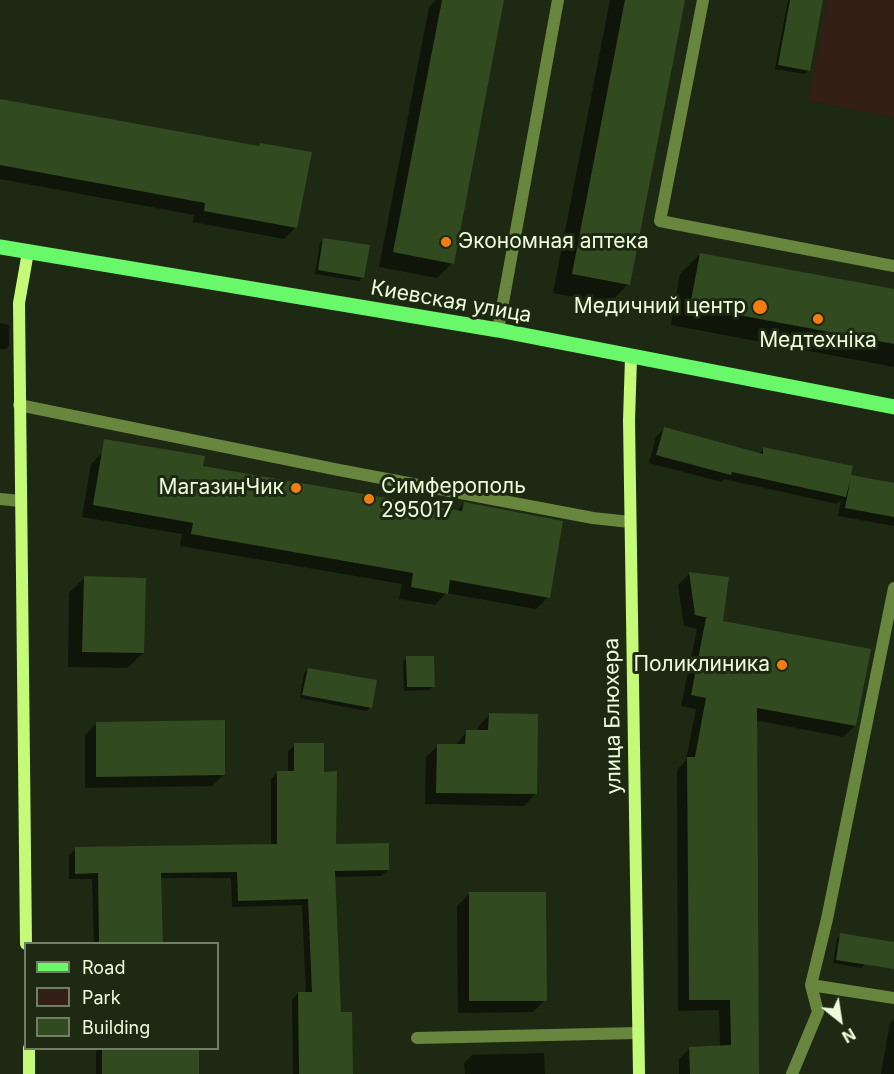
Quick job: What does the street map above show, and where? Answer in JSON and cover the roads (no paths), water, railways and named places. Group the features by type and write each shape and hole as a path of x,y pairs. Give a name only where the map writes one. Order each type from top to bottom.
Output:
{"main road":[{"name":"Киевская улица","path":"0,247 498,330 631,358 688,366 894,407"}],"street":[{"path":"498,330 558,0"},
{"path":"703,0 660,221 894,266"},
{"path":"27,942 19,303 28,252"},
{"name":"улица Блюхера","path":"631,358 630,522 639,1074"},
{"path":"19,405 339,470 593,518 630,522"},
{"path":"0,499 20,501"},
{"path":"792,1074 818,1012 811,985 827,919 894,588"},
{"path":"811,985 894,998"},
{"path":"417,1038 638,1033"},
{"path":"29,1050 29,1074"}],"place":[{"name":"Экономная аптека","path":"446,242"},
{"name":"Медичний центр","path":"760,307"},
{"name":"Медтехніка","path":"818,319"},
{"name":"МагазинЧик","path":"296,488"},
{"name":"Симферополь 295017","path":"369,499"},
{"name":"Поликлиника","path":"782,665"}]}
